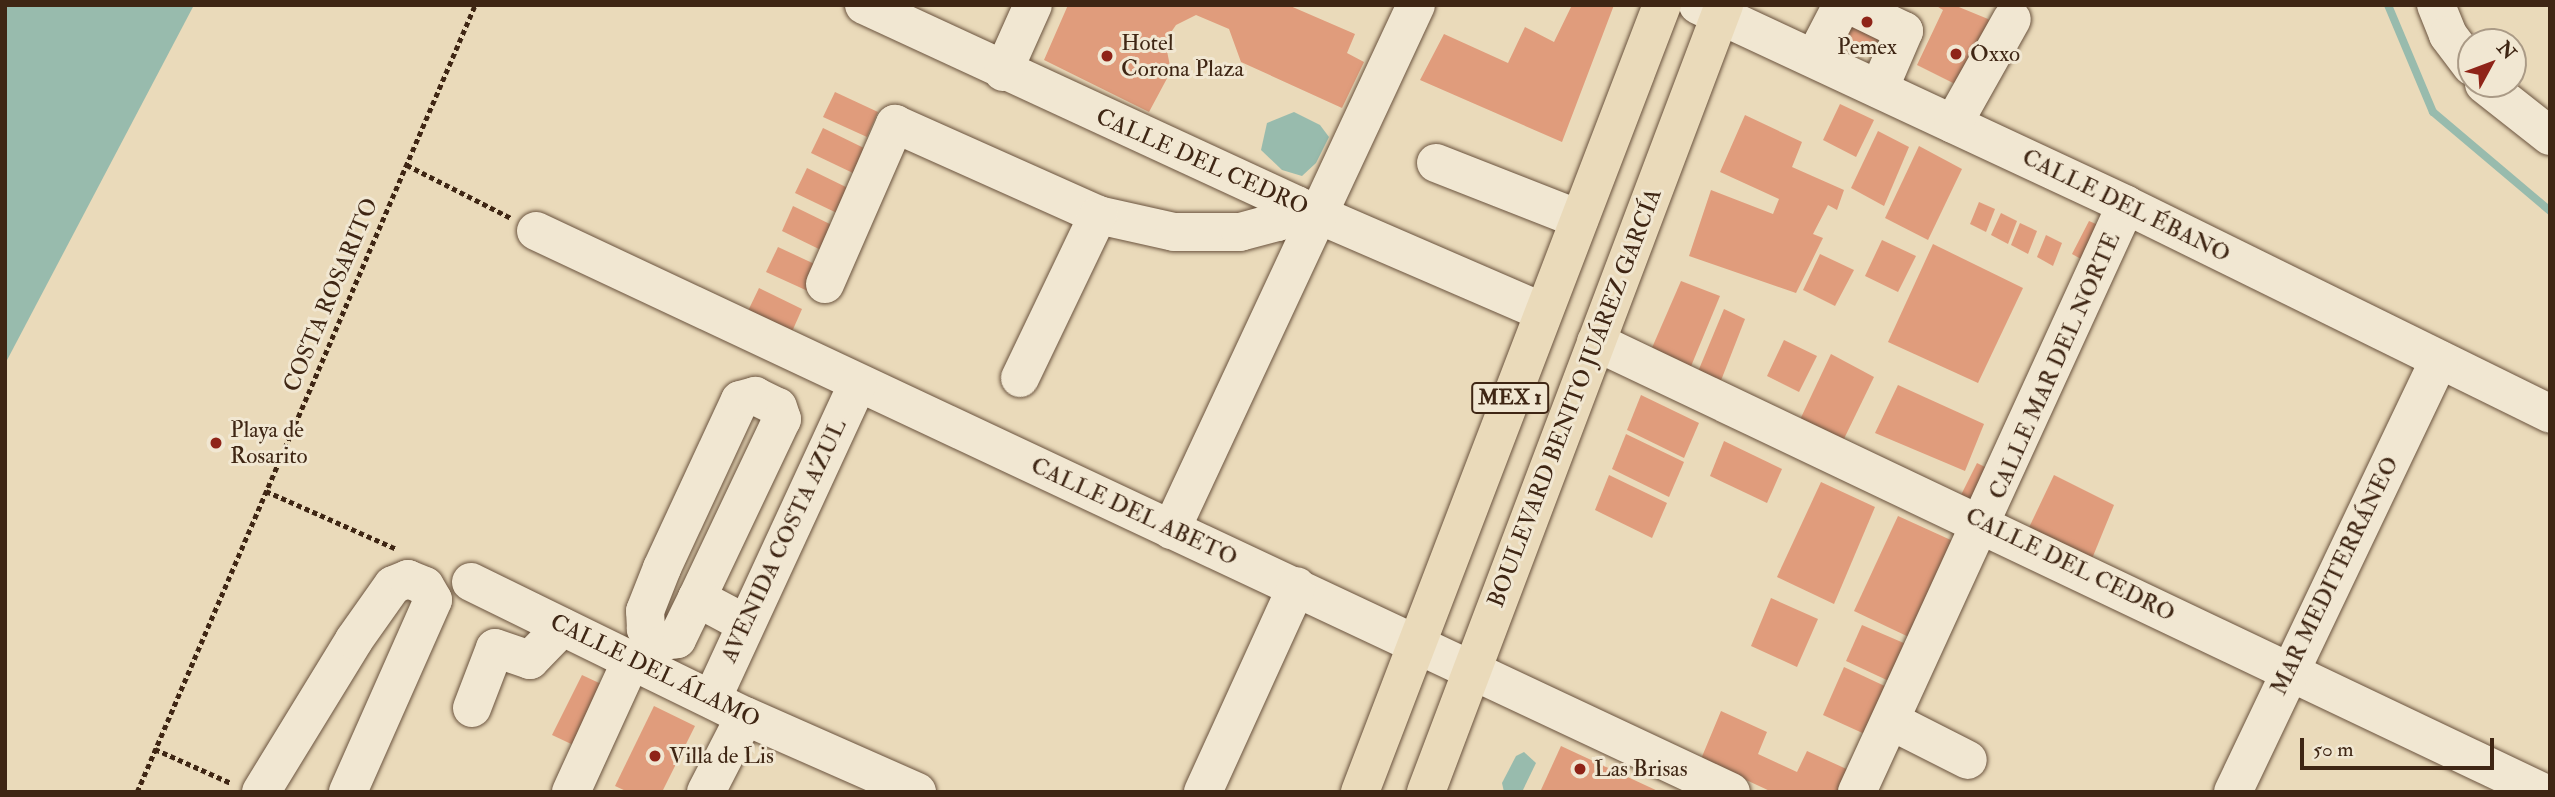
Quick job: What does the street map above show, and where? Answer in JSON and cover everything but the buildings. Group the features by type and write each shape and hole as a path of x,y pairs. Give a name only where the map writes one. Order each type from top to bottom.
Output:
{"main road":[{"name":"MEX 1","path":"1360,792 1416,640 1662,5"},
{"name":"BOULEVARD BENITO JUÁREZ GARCÍA","path":"1426,792 1596,342 1715,8"}],"street":[{"name":"CALLE DEL CEDRO","path":"864,5 1003,72 1307,210 1543,312"},
{"path":"1003,72 1033,5"},
{"path":"1171,530 1307,210 1416,5"},
{"path":"1815,57 1842,5"},
{"path":"1850,5 1904,31 1879,89"},
{"path":"2437,5 2448,35 2457,47"},
{"name":"CALLE DEL ÉBANO","path":"1715,8 1879,89 2126,205 2550,414"},
{"path":"1953,124 2012,19"},
{"path":"2502,98 2550,136"},
{"path":"825,284 895,124 1098,215 1174,232 1240,232 1278,222 1307,210"},
{"path":"1436,163 1579,219"},
{"name":"CALLE MAR DEL NORTE","path":"1857,792 1985,523 2126,205"},
{"path":"1020,378 1098,215"},
{"name":"CALLE DEL ABETO","path":"536,231 1171,530 1416,640 1471,670 1731,792"},
{"name":"CALLE DEL CEDRO","path":"1596,342 1985,523 2542,792"},
{"name":"MAR MEDITERRÁNEO","path":"2232,792 2439,360"},
{"name":"AVENIDA COSTA AZUL","path":"712,699 744,623 858,383"},
{"path":"755,396 778,407 782,419 697,598 677,639 658,642 646,629 645,611 662,568 740,400 755,396"},
{"path":"250,789 393,585 408,579 425,586 433,600 348,792"},
{"name":"CALLE DEL ÁLAMO","path":"471,582 745,716 917,792"},
{"path":"1203,792 1297,586"},
{"path":"697,598 744,623"},
{"path":"472,708 495,648 530,660 562,626"},
{"path":"571,792 631,661"},
{"path":"706,792 745,716"},
{"path":"1891,721 1968,760"}],"path":[{"name":"COSTA ROSARITO","path":"137,792 475,5"},
{"path":"407,165 536,231"},
{"path":"265,491 411,555"},
{"path":"155,749 250,789"}],"shaded area":[{"path":"5,5 194,5 5,364"},
{"path":"1294,112 1320,125 1329,137 1316,163 1302,176 1282,170 1261,150 1267,123"},
{"path":"1524,752 1536,763 1522,792 1504,792 1502,783 1516,756"}],"waterway":[{"path":"2388,5 2433,112 2550,211"}],"place":[{"name":"Pemex","path":"1867,22"},
{"name":"Oxxo","path":"1956,54"},
{"name":"Hotel Corona Plaza","path":"1107,56"},
{"name":"Playa de Rosarito","path":"216,443"},
{"name":"Villa de Lis","path":"655,756"},
{"name":"Las Brisas","path":"1580,769"}]}
